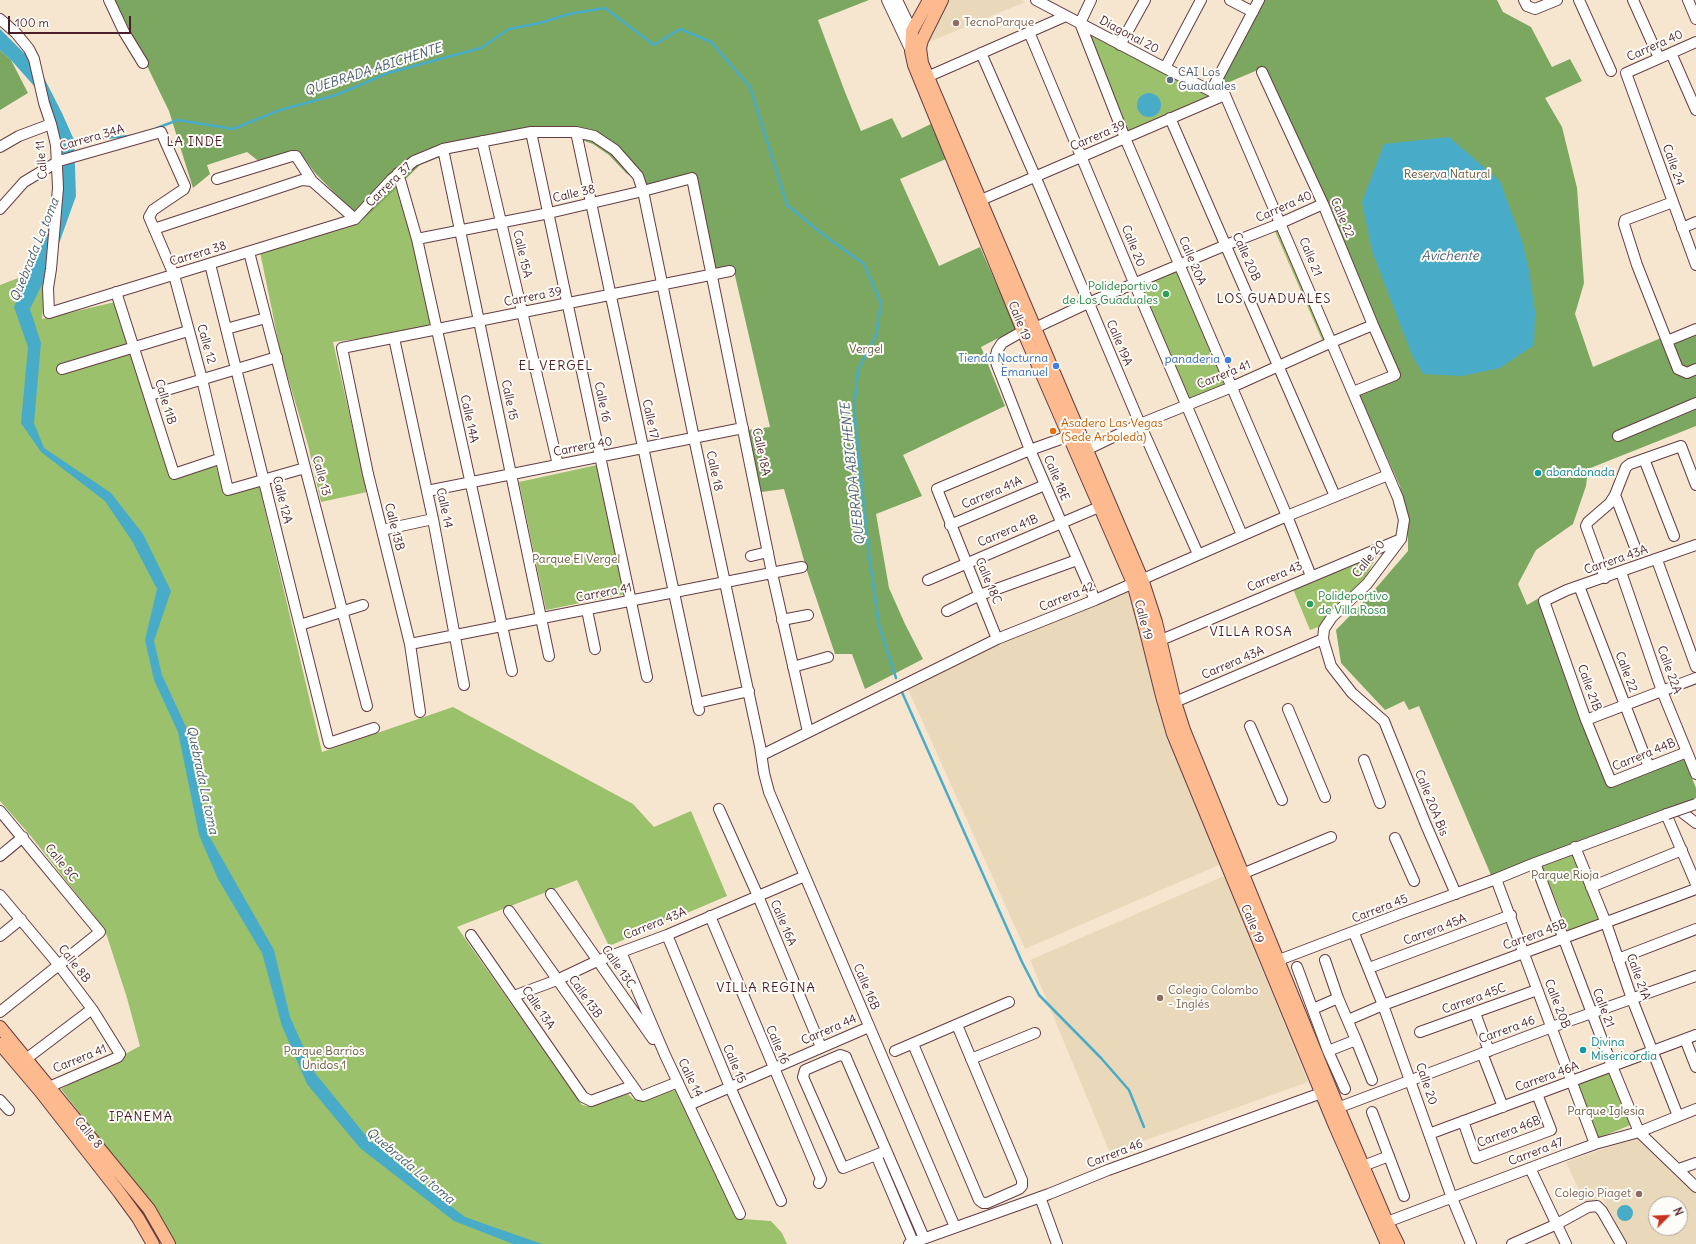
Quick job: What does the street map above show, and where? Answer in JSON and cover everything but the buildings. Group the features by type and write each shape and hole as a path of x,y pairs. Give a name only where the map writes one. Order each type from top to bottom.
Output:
{"main road":[{"path":"915,50 912,32 930,0"},
{"path":"915,50 922,40 942,0"},
{"name":"Calle 19","path":"915,50 981,200 1069,436 1099,507 1137,581 1144,624 1173,734 1326,1091 1387,1244"},
{"name":"Calle 19","path":"915,50 914,65 921,84 1029,330 1086,450 1161,640 1175,702 1184,730 1309,1034 1326,1091"},
{"name":"Calle 8","path":"0,1027 26,1059 44,1088 138,1218 153,1244"},
{"name":"Calle 8","path":"0,1044 44,1088 149,1209 169,1244"},
{"name":"Calle 19","path":"1333,1110 1363,1166 1398,1244"}],"street":[{"path":"109,0 124,32 142,63"},
{"name":"Calle 19","path":"887,0 915,50"},
{"path":"897,0 912,32"},
{"name":"Diagonal 20","path":"1036,0 1211,91"},
{"path":"1080,23 1091,0"},
{"path":"1120,45 1145,0"},
{"path":"1165,68 1201,0"},
{"path":"1230,0 1253,12"},
{"path":"1225,95 1211,91 1259,0"},
{"path":"1524,0 1527,6 1535,9 1557,0"},
{"path":"1579,0 1611,71"},
{"path":"1633,0 1659,58"},
{"path":"1688,0 1696,19"},
{"path":"927,77 1066,16"},
{"name":"Calle 11","path":"0,19 16,33 29,49 34,59 44,103 56,144 58,188 48,288 49,313"},
{"name":"Calle 20A","path":"1080,23 1126,138 1287,516 1311,576"},
{"name":"Calle 20","path":"1029,32 1242,535"},
{"name":"Carrera 40","path":"1626,74 1696,42"},
{"name":"Calle 19A","path":"981,52 1035,176 1088,304 1198,554"},
{"path":"1671,53 1694,98 1696,110"},
{"name":"Calle 22","path":"1262,72 1323,204 1395,375 1353,392"},
{"name":"Calle 24","path":"1626,74 1696,265"},
{"name":"Carrera 39","path":"981,200 1225,95"},
{"name":"Calle 21","path":"1225,95 1388,474"},
{"name":"Calle 20B","path":"1170,118 1335,496"},
{"path":"0,146 19,136 51,124"},
{"name":"Carrera 34A","path":"0,209 24,182 58,162 81,154 161,132 185,186 154,210"},
{"name":"Carrera 37","path":"355,219 398,173 414,161 443,149 531,132 576,132 594,136 615,150 638,176 643,192"},
{"name":"Calle 16","path":"531,132 647,677"},
{"name":"Calle 17","path":"576,132 698,706 748,691"},
{"name":"Calle 15A","path":"482,141 558,465"},
{"name":"Calle 15","path":"443,149 549,656"},
{"path":"217,179 296,156 299,158 312,181 355,219"},
{"name":"Calle 14A","path":"398,173 417,239 501,627 512,671"},
{"name":"Calle 38","path":"417,239 548,213 643,192 692,178"},
{"name":"Calle 18A","path":"692,178 772,573 808,732"},
{"path":"154,229 302,180 312,181"},
{"name":"Calle 18","path":"643,192 762,755"},
{"path":"1673,202 1625,220 1624,222 1637,265 1678,369 1687,373 1696,369"},
{"name":"Carrera 40","path":"996,365 995,359 997,351 1002,343 1088,304 1323,204"},
{"name":"Calle 12","path":"154,210 149,217 174,275 202,379 228,490 264,480"},
{"name":"Carrera 38","path":"49,313 355,219"},
{"path":"1682,228 1696,222"},
{"name":"Calle 13","path":"249,252 367,706"},
{"name":"Calle 12A","path":"210,264 329,743 374,728"},
{"name":"Carrera 39","path":"342,348 730,271"},
{"name":"Calle 11B","path":"116,292 174,474 220,459"},
{"path":"226,329 266,318"},
{"name":"Carrera 41","path":"1086,450 1140,424 1232,387 1373,325"},
{"path":"1667,341 1696,329"},
{"path":"62,369 134,346 188,331"},
{"name":"Calle 14","path":"394,338 433,519 464,685"},
{"name":"Calle 13B","path":"342,348 368,474 410,644 420,712"},
{"path":"150,395 277,357"},
{"name":"Calle 18E","path":"996,365 1030,450 1095,600"},
{"path":"1618,436 1696,404"},
{"name":"Carrera 40","path":"427,492 743,428"},
{"path":"1030,450 1069,436"},
{"path":"1605,578 1586,526 1588,522 1610,503 1615,495 1626,467 1630,464 1682,446 1696,485"},
{"name":"Calle 18C","path":"997,639 950,525 937,489 1030,450"},
{"path":"1644,459 1674,536"},
{"path":"264,480 305,468"},
{"name":"Calle 20","path":"1323,639 1324,629 1332,617 1367,584 1401,539 1404,520 1398,498 1388,474"},
{"name":"Carrera 42","path":"762,755 997,639 1095,600 1242,535 1388,474"},
{"name":"Carrera 41A","path":"950,525 1045,485"},
{"path":"1615,495 1636,550"},
{"name":"Carrera 41B","path":"928,580 1099,507"},
{"path":"382,530 433,519"},
{"name":"Carrera 43","path":"1161,640 1401,539"},
{"name":"Carrera 43A","path":"1544,601 1579,586 1657,560 1696,545"},
{"path":"752,556 768,552"},
{"path":"947,611 980,595 1077,560"},
{"path":"1657,560 1696,667"},
{"name":"Carrera 41","path":"410,644 802,567"},
{"name":"Calle 22A","path":"1622,572 1662,691 1696,774"},
{"name":"Calle 22","path":"1579,586 1649,768"},
{"name":"Calle 21B","path":"1544,601 1586,720 1611,782"},
{"path":"300,625 363,605"},
{"path":"587,610 595,649"},
{"path":"782,620 808,615"},
{"name":"Carrera 43A","path":"1175,702 1323,639"},
{"name":"Calle 20A Bis","path":"1323,639 1331,666 1352,693 1384,721 1456,894"},
{"path":"793,667 828,657"},
{"path":"1586,720 1696,678"},
{"path":"1288,709 1325,797"},
{"path":"1250,726 1282,800"},
{"name":"Carrera 44B","path":"1611,782 1687,752"},
{"name":"Calle 16B","path":"762,755 764,773 769,792 955,1227"},
{"path":"1364,760 1380,803"},
{"name":"Carrera 45","path":"1279,960 1494,880 1575,847 1696,804"},
{"name":"Calle 16A","path":"719,810 758,896 821,1047"},
{"path":"1679,810 1696,824"},
{"name":"Calle 8C","path":"0,811 100,932 58,964"},
{"path":"1667,814 1696,884"},
{"path":"0,856 23,837"},
{"path":"1242,874 1331,837"},
{"path":"1396,838 1414,881"},
{"name":"Calle 21A","path":"1575,847 1606,923 1632,999 1678,1116"},
{"path":"1592,887 1682,850"},
{"name":"Calle 21","path":"1534,863 1639,1132 1696,1186"},
{"name":"Carrera 43A","path":"514,996 557,980 597,961 667,934 805,876"},
{"name":"Calle 20B","path":"1494,880 1510,915 1595,1144"},
{"name":"Carrera 45B","path":"1348,1020 1383,1005 1606,923 1696,888"},
{"name":"Calle 13C","path":"551,894 665,1055"},
{"name":"Calle 8B","path":"0,895 58,964 92,1009 120,1054"},
{"name":"Calle 13B","path":"509,912 639,1095 642,1096 678,1082"},
{"name":"Carrera 45A","path":"1369,968 1510,915"},
{"name":"Calle 16","path":"710,916 820,1179 819,1183"},
{"path":"0,936 21,920"},
{"path":"1618,959 1696,929"},
{"name":"Calle 20","path":"1354,933 1369,968 1411,1079 1452,1198 1471,1244"},
{"name":"Calle 15","path":"667,934 730,1087 781,1201"},
{"name":"Calle 13A","path":"471,935 583,1097 592,1101 632,1086"},
{"name":"Calle 14","path":"621,952 665,1055 740,1214"},
{"path":"1325,960 1338,998 1372,1080"},
{"path":"0,1012 58,964"},
{"path":"1297,967 1328,1051 1345,1089"},
{"name":"Carrera 46","path":"1333,1110 1411,1079 1696,976"},
{"name":"Carrera 45C","path":"1420,1032 1538,990"},
{"path":"1313,1009 1338,998"},
{"path":"895,1052 1009,1002"},
{"path":"26,1059 92,1009"},
{"path":"1475,1013 1502,1107"},
{"path":"913,1044 979,1200 987,1202 1019,1189 1022,1186 1022,1180 957,1025"},
{"name":"Carrera 44","path":"689,1105 869,1026"},
{"path":"1309,1034 1320,1028"},
{"path":"971,1059 1035,1033"},
{"name":"Carrera 46A","path":"1430,1134 1696,1035"},
{"path":"1686,1039 1696,1066"},
{"path":"1328,1051 1356,1040"},
{"name":"Carrera 41","path":"44,1088 118,1057 120,1054"},
{"path":"886,1151 843,1168 803,1077 805,1070 840,1055 846,1058 924,1238"},
{"name":"Carrera 46","path":"911,1243 1326,1091"},
{"name":"Carrera 46B","path":"1463,1121 1476,1158 1551,1130 1537,1094"},
{"path":"0,1100 9,1110"},
{"name":"Carrera 47","path":"1387,1222 1595,1144 1639,1132 1696,1109"},
{"path":"1372,1112 1404,1196"},
{"path":"876,1155 911,1243"},
{"path":"1363,1166 1389,1156"},
{"path":"1679,1169 1696,1163"},
{"path":"1530,1168 1566,1244"},
{"path":"1040,1197 1057,1244"},
{"path":"1512,1244 1557,1224 1588,1207 1597,1206 1602,1211 1621,1244"}],"shaded area":[{"name":"TecnoParque","path":"947,0 1020,0 1025,2 927,43"},
{"path":"1129,592 1156,698 1167,734 1221,864 1025,949 907,687 1001,644"},
{"name":"Colegio Colombo - Inglés","path":"1224,876 1308,1082 1110,1153 1030,960"},
{"name":"Colegio Piaget","path":"1637,1137 1696,1190 1696,1244 1627,1244 1602,1197 1585,1203 1566,1162"}],"green space":[{"name":"Vergel","path":"115,0 869,0 818,20 861,131 892,118 902,138 931,124 946,159 900,179 939,266 980,247 1016,329 981,347 1005,406 903,455 922,496 876,514 889,588 923,659 865,689 852,654 835,654 807,571 784,489 761,492 748,430 770,427 733,267 714,271 694,176 646,186 626,173 609,155 593,144 576,138 534,137 448,154 420,165 362,221 315,173 299,151 261,163 247,152 207,165 210,174 193,188 169,111"},
{"name":"Reserva Natural","path":"1263,0 1497,0 1503,12 1531,27 1552,67 1570,59 1582,81 1545,98 1562,127 1577,188 1584,283 1575,314 1593,367 1696,323 1696,426 1588,469 1586,486 1573,524 1536,550 1518,584 1527,605 1539,598 1610,788 1684,759 1696,788 1696,798 1491,875 1419,706 1409,710 1404,701 1385,710 1341,663 1336,630 1370,595 1408,551 1408,539 1400,486 1359,395 1400,375 1350,264 1324,198 1265,67 1215,88"},
{"path":"1088,32 1215,96 1128,134"},
{"path":"0,50 11,60 28,93 0,110"},
{"path":"400,183 432,326 388,335 333,342 367,492 321,502 308,445 281,354 260,252 362,221"},
{"path":"1280,228 1328,340 1323,342 1274,229"},
{"name":"Parque Barrios Unidos 1","path":"47,267 42,319 115,302 173,479 216,466 224,494 259,485 322,752 453,707 633,804 654,827 691,811 727,896 609,946 577,880 457,927 582,1105 587,1106 628,1094 633,1099 637,1100 675,1090 737,1215 742,1219 771,1221 782,1233 787,1244 175,1244 142,1193 61,1089 140,1046 127,998 105,930 30,835 0,801 0,285"},
{"path":"1180,267 1227,384 1188,401 1136,286"},
{"name":"Parque El Vergel","path":"597,465 625,594 546,610 519,482"},
{"path":"1379,552 1368,573 1357,588 1321,626 1310,630 1293,589"},
{"name":"Parque Rioja","path":"1575,853 1603,920 1569,933 1542,866"},
{"name":"Parque Iglesia","path":"1609,1070 1633,1124 1596,1139 1574,1084"}],"water":[{"path":"0,29 39,68 74,140 76,196 51,266 30,309 41,343 34,423 44,448 111,493 143,534 171,591 154,641 162,675 187,729 208,834 274,950 290,1017 315,1073 367,1137 436,1195 465,1217 542,1244 513,1244 454,1221 360,1148 307,1084 282,1026 262,953 218,879 199,835 178,732 154,680 145,640 157,589 132,541 105,501 41,452 21,423 28,347 14,307 46,235 62,184 55,120 35,87 0,50"},
{"path":"1149,93 1154,94 1160,100 1160,110 1154,116 1149,117 1144,116 1138,110 1137,105 1138,100 1144,94"},
{"name":"Avichente","path":"1449,137 1500,181 1522,241 1529,270 1535,312 1534,345 1500,368 1462,376 1423,374 1412,355 1372,251 1362,202 1384,144"},
{"path":"1625,1205 1632,1210 1633,1213 1628,1220 1625,1221 1618,1216 1617,1213 1622,1206"}],"waterway":[{"name":"QUEBRADA ABICHENTE","path":"157,128 178,120 233,129 280,110 336,95 388,73 481,48 509,29 540,23 569,14 605,8 654,45 680,29 711,42 750,87 787,205 821,233 864,264 881,303 876,335 858,370 854,408 869,555 879,625 896,678"},
{"name":"QUEBRADA ABICHENTE","path":"73,139 131,136"},
{"path":"901,690 1022,962 1039,995 1101,1058 1129,1090 1144,1127"}],"place":[{"name":"TecnoParque","path":"956,23"},
{"name":"CAI Los Guaduales","path":"1170,80"},
{"name":"Polideportivo de Los Guaduales","path":"1166,294"},
{"name":"panaderia","path":"1228,360"},
{"name":"Tienda Nocturna Emanuel","path":"1056,366"},
{"name":"Asadero Las Vegas (Sede Arboleda)","path":"1053,431"},
{"name":"abandonada","path":"1538,473"},
{"name":"Polideportivo de Villa Rosa","path":"1310,604"},
{"name":"Colegio Colombo - Inglés","path":"1160,998"},
{"name":"Divina Misericordia","path":"1583,1050"},
{"name":"Colegio Piaget","path":"1639,1194"}],"district":[{"name":"LA INDE","path":"195,142"},
{"name":"LOS GUADUALES","path":"1274,299"},
{"name":"EL VERGEL","path":"556,366"},
{"name":"VILLA ROSA","path":"1251,632"},
{"name":"VILLA REGINA","path":"766,988"},
{"name":"IPANEMA","path":"141,1117"}],"water label":[{"name":"Quebrada La toma","path":"35,250"},
{"name":"Quebrada La toma","path":"202,780"},
{"name":"Quebrada La toma","path":"410,1166"}]}
